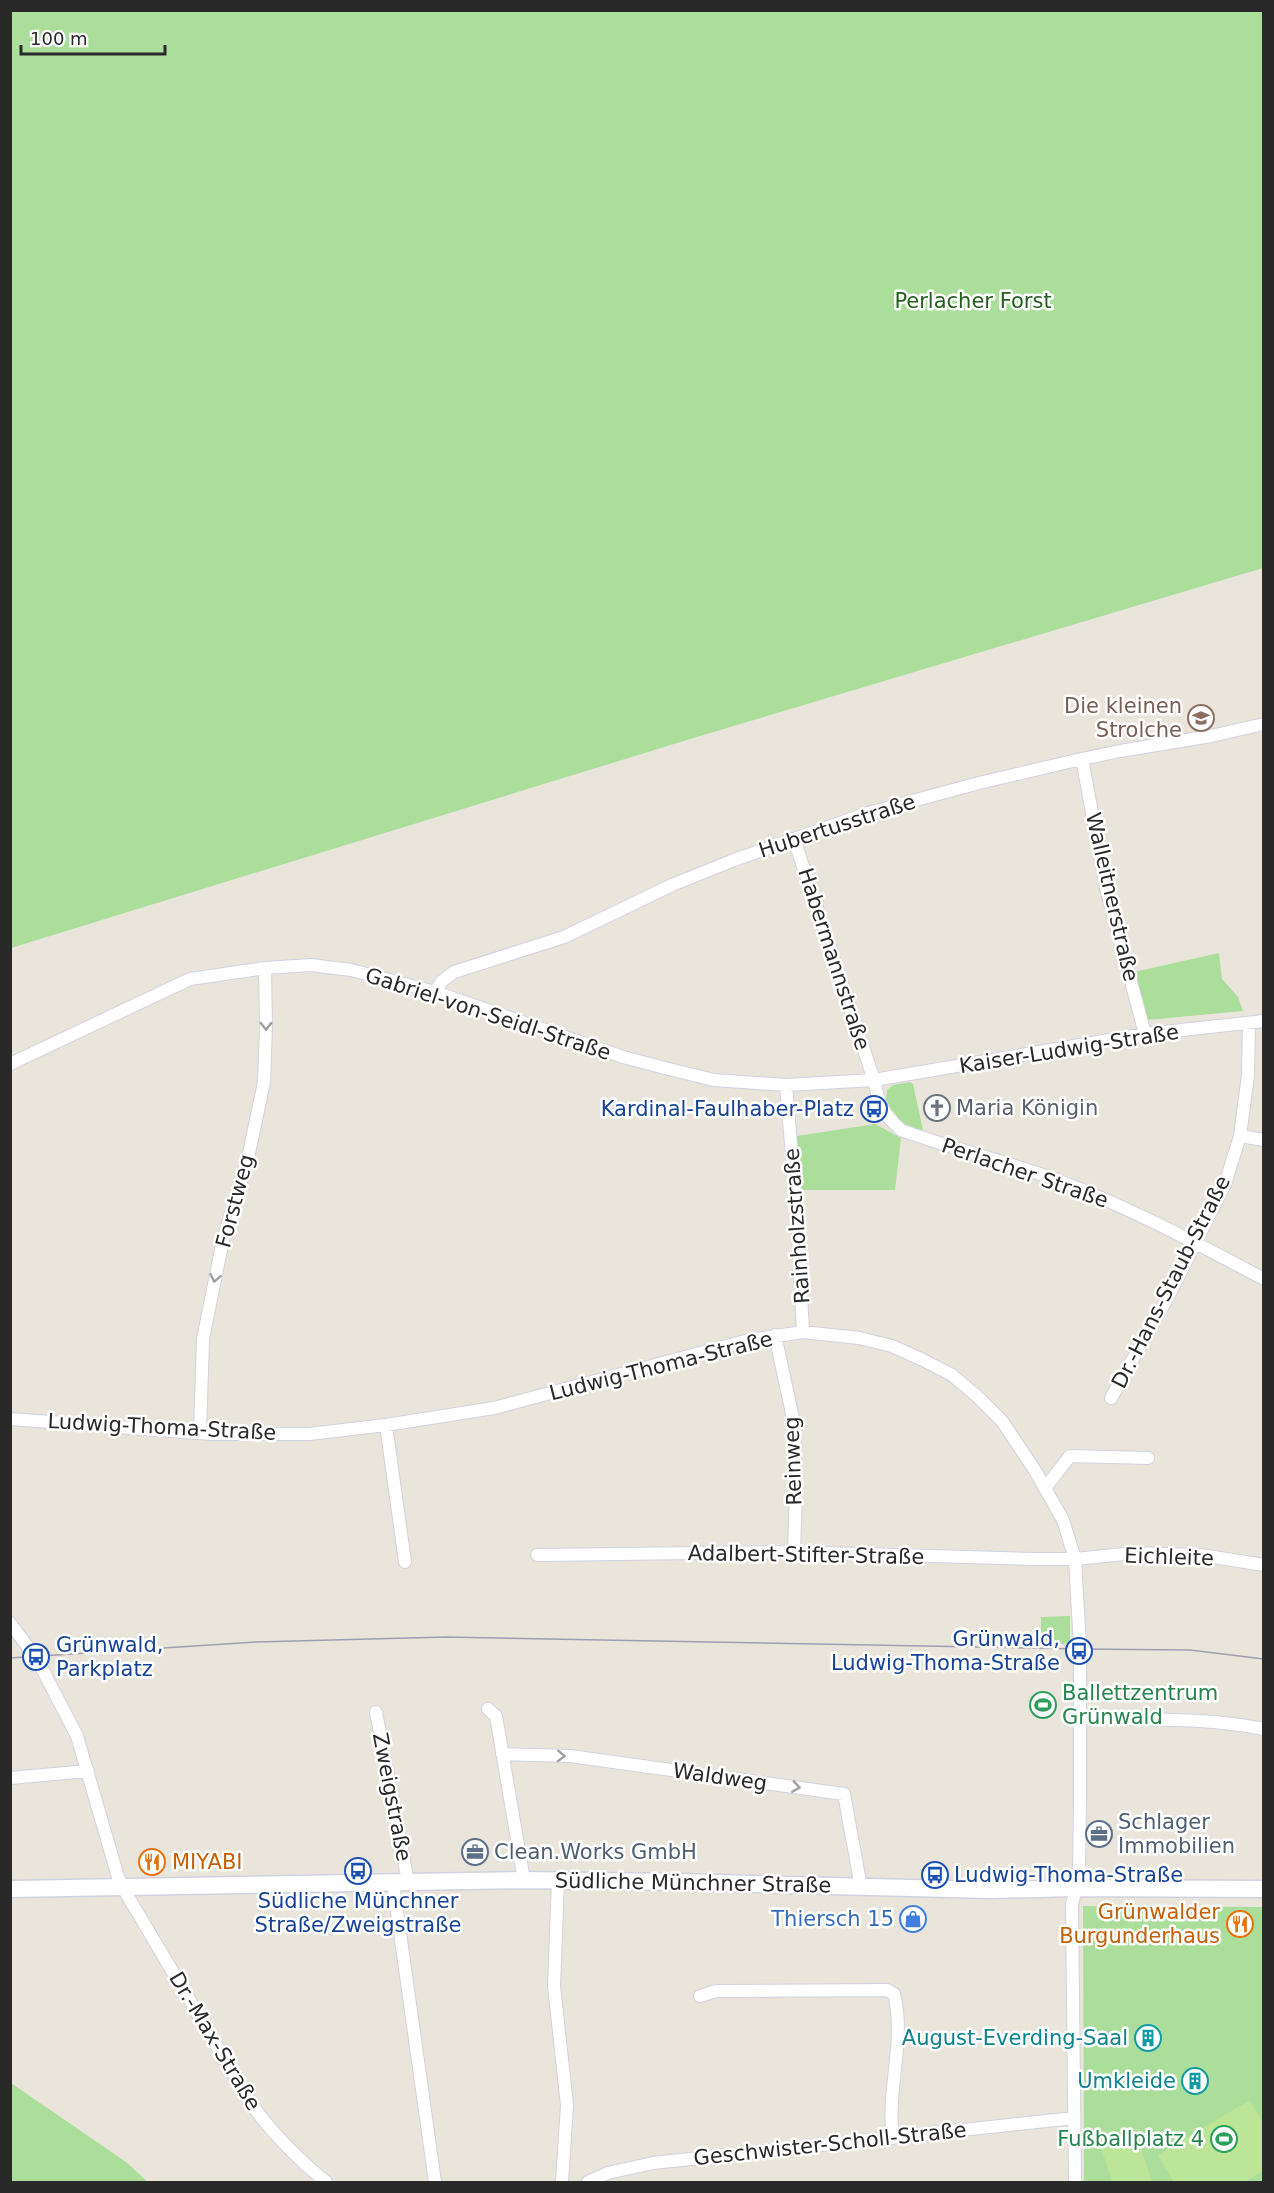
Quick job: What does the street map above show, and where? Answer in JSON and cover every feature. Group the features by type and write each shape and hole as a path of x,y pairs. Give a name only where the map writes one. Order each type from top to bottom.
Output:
{"main road":[{"name":"Südliche Münchner Straße","path":"10,1889 524,1880 990,1890 1263,1889"}],"street":[{"name":"Hubertusstraße","path":"435,992 442,981 454,972 564,938 672,885 868,813 979,783 1082,759 1211,736 1263,724"},
{"name":"Walleitnerstraße","path":"1082,759 1106,888 1145,1034"},
{"name":"Habermannstraße","path":"794,839 874,1080"},
{"name":"Gabriel-von-Seidl-Straße","path":"10,1064 190,979 265,968 311,965 351,970 435,992 623,1057 714,1080 786,1085 874,1080"},
{"name":"Forstweg","path":"200,1433 203,1339 223,1240 248,1158 264,1082 265,968"},
{"name":"Kaiser-Ludwig-Straße","path":"874,1080 1145,1034 1263,1021"},
{"name":"Dr.-Hans-Staub-Straße","path":"1111,1398 1167,1298 1225,1184 1240,1136 1248,1075 1249,1023"},
{"name":"Perlacher Straße","path":"874,1080 880,1106 885,1116 901,1130 1055,1179 1112,1202 1195,1242 1263,1279"},
{"name":"Rainholzstraße","path":"786,1085 797,1215 803,1332"},
{"path":"1240,1136 1263,1140"},
{"name":"Ludwig-Thoma-Straße","path":"10,1419 200,1433 309,1434 386,1425 494,1408 749,1340 803,1332 859,1338 892,1346 952,1376 1002,1421 1046,1488 1063,1520 1075,1559 1081,1718 1079,1877 1072,1900 1075,2182"},
{"name":"Reinweg","path":"775,1335 794,1423 796,1491 794,1552"},
{"path":"386,1425 405,1562"},
{"path":"1046,1488 1070,1456 1148,1458"},
{"name":"Adalbert-Stifter-Straße","path":"537,1554 794,1552 1075,1559"},
{"name":"Eichleite","path":"1075,1559 1134,1553 1190,1554 1263,1565"},
{"name":"Dr.-Max-Straße","path":"10,1623 37,1659 77,1736 117,1873 123,1886 269,2129 326,2182"},
{"path":"488,1709 496,1716 524,1880"},
{"name":"Zweigstraße","path":"376,1712 400,1882 435,2182"},
{"path":"1081,1718 1202,1722 1263,1729"},
{"name":"Waldweg","path":"502,1754 570,1756 844,1794 861,1887"},
{"path":"10,1778 88,1771"},
{"path":"558,1881 554,1986 567,2105 562,2182"},
{"path":"700,1996 716,1991 887,1990 894,1994 897,2005 897,2032 892,2138"},
{"name":"Geschwister-Scholl-Straße","path":"588,2182 608,2173 641,2165 1074,2118"}],"green space":[{"name":"Perlacher Forst","path":"11,10 1263,11 1263,568 700,736 11,948"},
{"path":"1219,953 1222,979 1238,997 1243,1011 1147,1020 1134,972"},
{"name":"Kardinal-Faulhaber-Platz","path":"910,1082 913,1084 923,1130 920,1133 900,1120 886,1100 887,1090 893,1085"},
{"path":"875,1124 901,1138 895,1190 800,1190 797,1136"},
{"path":"1070,1616 1070,1644 1041,1643 1041,1617"},
{"path":"1083,1906 1263,1907 1263,2182 1084,2182"},
{"path":"11,2083 126,2162 148,2182 11,2182"},
{"name":"Fußballplatz 4","path":"1250,2100 1263,2122 1263,2171 1245,2182 1174,2182 1158,2155"},
{"path":"1136,2132 1152,2182 1112,2182 1100,2144"}],"tram line":[{"path":"10,1658 256,1642 446,1637 1190,1650 1264,1659"}],"place":[{"name":"Die kleinen Strolche","path":"1201,718"},
{"name":"Maria Königin","path":"937,1108"},
{"name":"Kardinal-Faulhaber-Platz","path":"874,1109"},
{"name":"Grünwald, Ludwig-Thoma-Straße","path":"1079,1651"},
{"name":"Grünwald, Parkplatz","path":"36,1657"},
{"name":"Ballettzentrum Grünwald","path":"1043,1705"},
{"name":"Schlager Immobilien","path":"1099,1834"},
{"name":"Clean.Works GmbH","path":"475,1852"},
{"name":"MIYABI","path":"152,1862"},
{"name":"Südliche Münchner Straße/Zweigstraße","path":"358,1871"},
{"name":"Ludwig-Thoma-Straße","path":"935,1875"},
{"name":"Thiersch 15","path":"913,1919"},
{"name":"Grünwalder Burgunderhaus","path":"1240,1924"},
{"name":"August-Everding-Saal","path":"1148,2038"},
{"name":"Umkleide","path":"1195,2081"},
{"name":"Fußballplatz 4","path":"1224,2139"}]}
